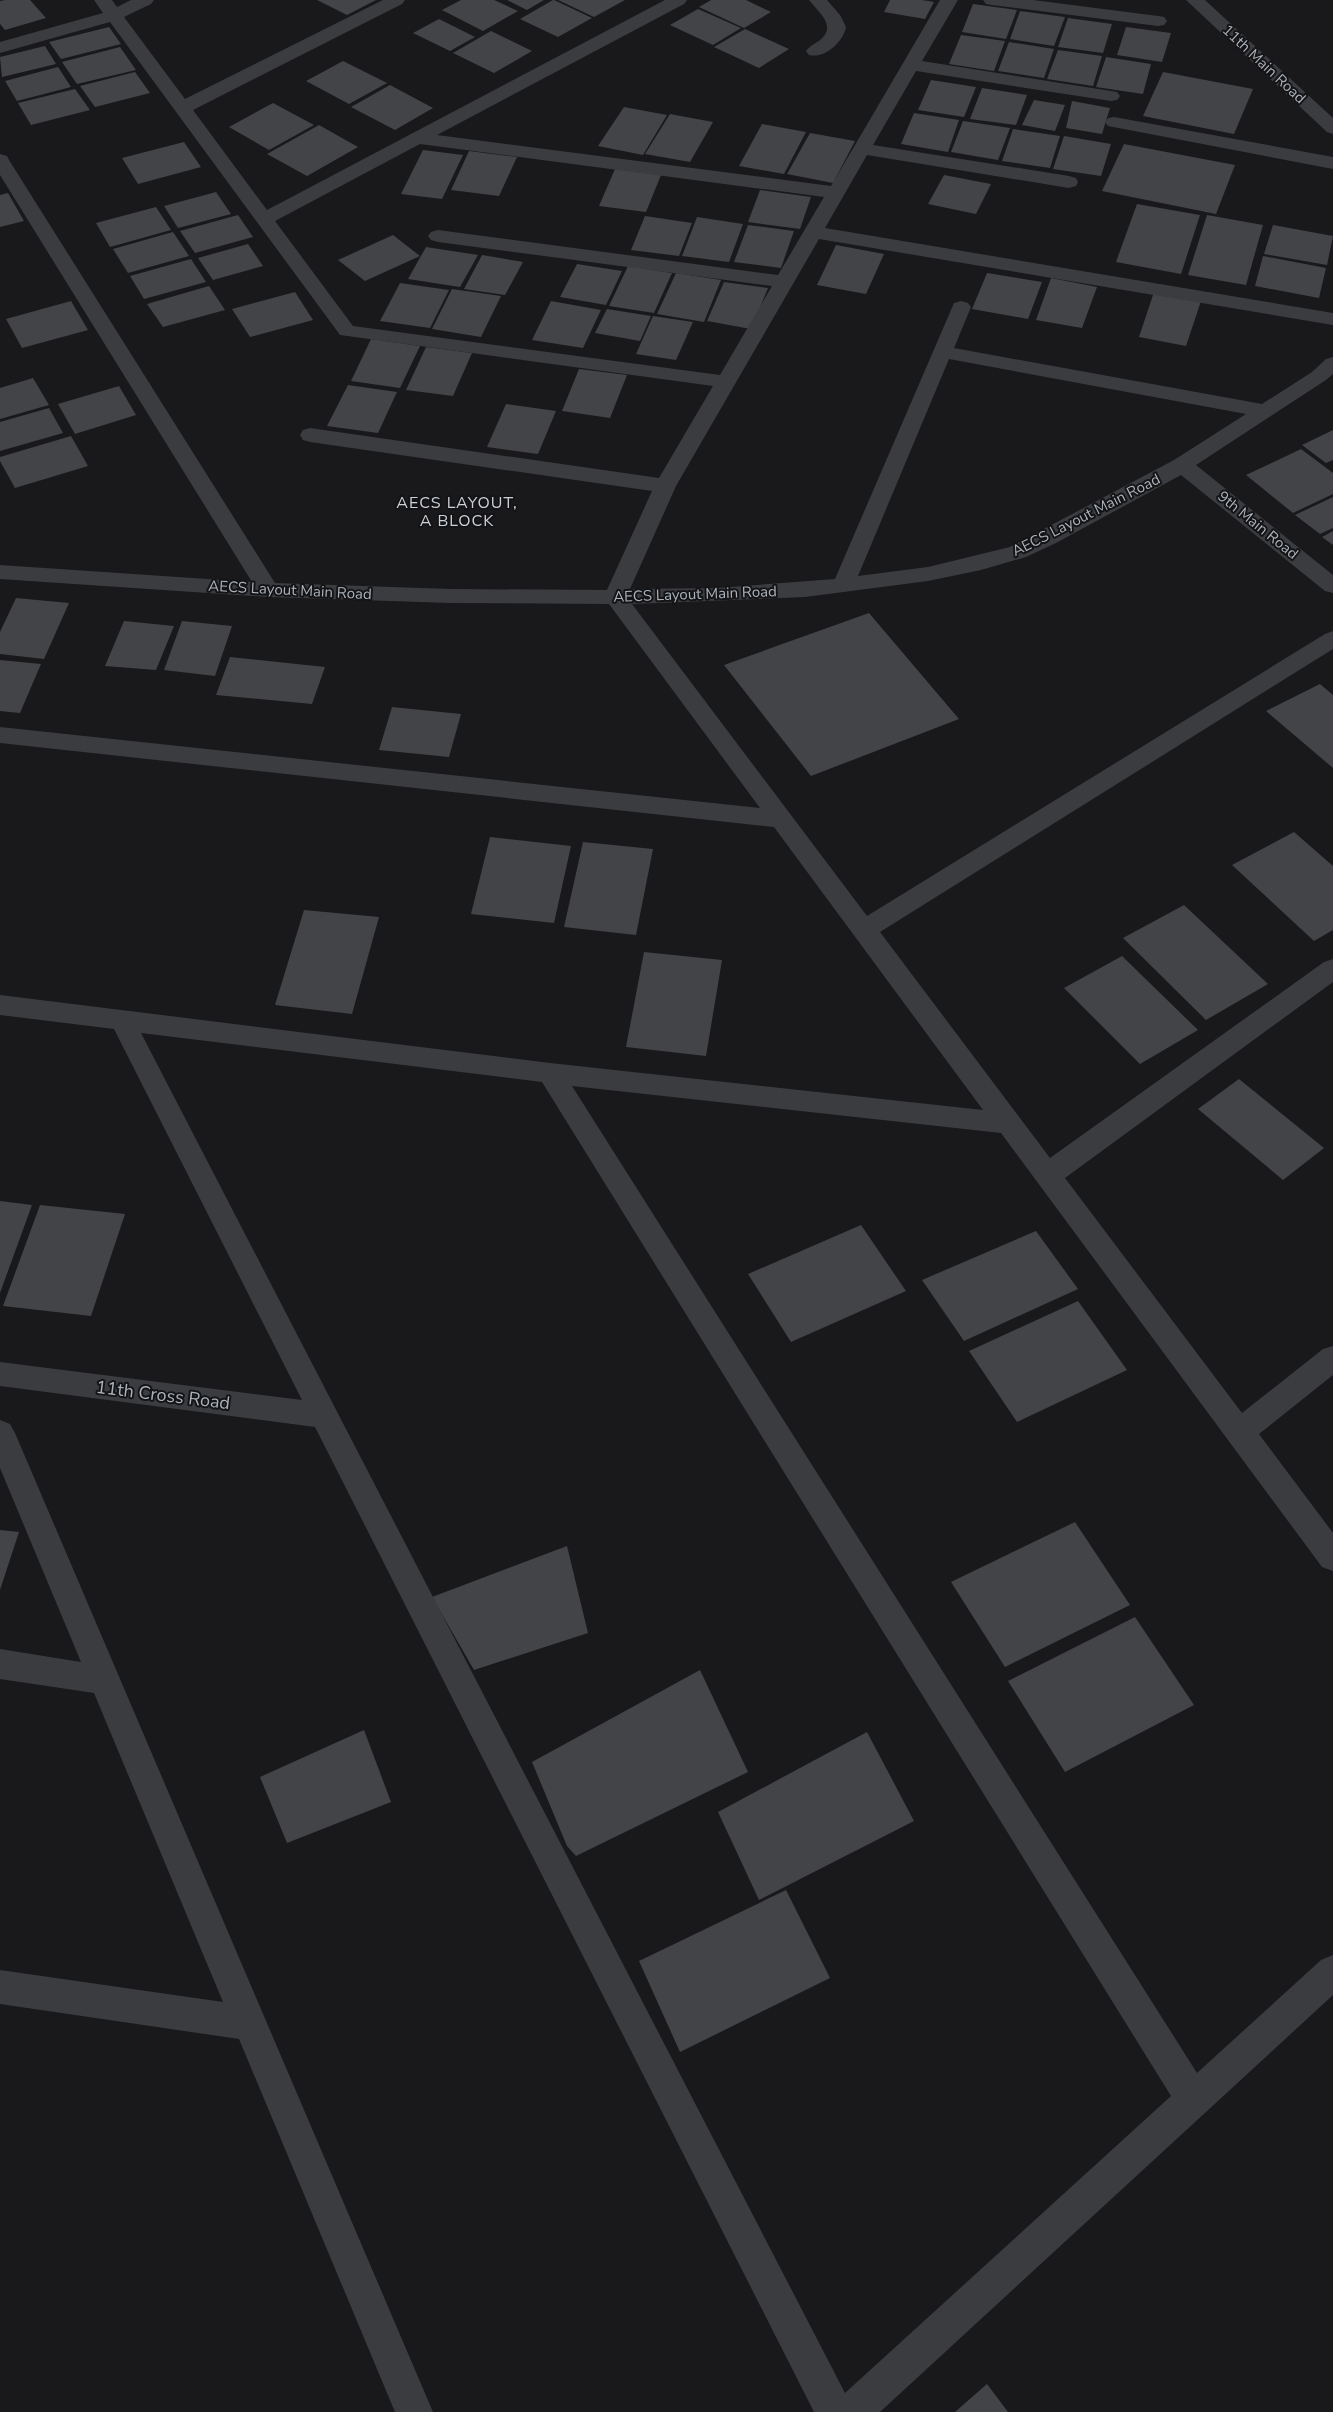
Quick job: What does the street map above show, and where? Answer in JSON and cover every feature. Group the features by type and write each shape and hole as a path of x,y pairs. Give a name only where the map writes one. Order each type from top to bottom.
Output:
{"street":[{"path":"0,48 109,8 145,0"},
{"path":"182,108 396,0"},
{"path":"264,219 678,0"},
{"path":"815,51 832,41 836,35 835,18 818,0"},
{"path":"949,0 665,486 615,597 1333,1557"},
{"path":"992,0 1158,21"},
{"name":"11th Main Road","path":"1200,2 1333,128"},
{"path":"109,8 347,330 726,382"},
{"path":"911,65 1111,96"},
{"path":"1114,122 1333,163"},
{"path":"417,138 837,192"},
{"path":"862,149 1069,182"},
{"path":"0,160 268,590"},
{"path":"814,232 1333,319"},
{"path":"438,236 784,282"},
{"path":"844,586 961,307"},
{"path":"942,352 1266,411"},
{"name":"AECS Layout Main Road","path":"1,571 268,590 451,596 615,597 718,595 844,586 928,574 981,563 1018,552 1182,465 1266,411 1328,375"},
{"path":"310,434 665,486"},
{"name":"9th Main Road","path":"1182,465 1333,586"},
{"path":"864,930 1333,639"},
{"path":"0,735 781,819"},
{"path":"1048,1175 1333,969"},
{"path":"0,1005 550,1073 1008,1122"},
{"path":"122,1020 834,2412"},
{"path":"550,1073 1194,2100"},
{"path":"1240,1432 1333,1358"},
{"name":"11th Cross Road","path":"0,1374 326,1416"},
{"path":"0,1433 414,2412"},
{"path":"0,1664 104,1680"},
{"path":"852,2412 1333,1972"},
{"path":"0,1987 250,2023"}],"building":[{"path":"30,0 46,18 5,30 0,24 0,1"},
{"path":"317,0 376,0 347,15"},
{"path":"461,0 494,0 518,11 483,31 442,10"},
{"path":"507,0 544,0 527,10"},
{"path":"553,0 592,18 558,37 520,19"},
{"path":"558,0 625,0 594,17"},
{"path":"711,0 746,0 771,12 744,28 699,7"},
{"path":"890,0 934,2 925,19 884,12"},
{"path":"973,4 1017,10 1006,39 962,32"},
{"path":"698,9 741,28 713,45 670,25"},
{"path":"1020,11 1065,17 1054,46 1010,39"},
{"path":"1068,18 1112,24 1103,53 1058,47"},
{"path":"439,19 475,37 450,51 413,33"},
{"path":"109,27 121,44 61,59 49,42"},
{"path":"1126,27 1171,33 1162,62 1117,55"},
{"path":"745,29 789,49 759,68 714,47"},
{"path":"491,31 532,51 494,73 453,53"},
{"path":"961,35 1005,41 994,71 949,64"},
{"path":"1009,42 1054,49 1044,78 998,71"},
{"path":"45,46 56,64 2,77 0,57"},
{"path":"120,47 136,70 77,84 62,62"},
{"path":"1058,50 1102,56 1093,86 1047,79"},
{"path":"1106,57 1151,64 1143,94 1096,87"},
{"path":"343,61 387,83 349,104 306,81"},
{"path":"58,67 71,87 17,101 5,81"},
{"path":"135,72 150,93 95,107 80,86"},
{"path":"1163,72 1253,89 1234,134 1143,116"},
{"path":"931,80 976,87 964,117 918,110"},
{"path":"390,85 433,108 395,130 351,107"},
{"path":"982,88 1027,95 1016,125 970,119"},
{"path":"75,89 90,110 31,125 18,103"},
{"path":"1034,100 1065,105 1055,131 1022,125"},
{"path":"1072,101 1110,108 1102,134 1066,128"},
{"path":"273,103 314,125 269,150 229,127"},
{"path":"624,107 667,115 643,155 598,146"},
{"path":"914,113 959,120 948,152 901,144"},
{"path":"670,114 713,122 690,162 645,154"},
{"path":"963,121 1010,128 998,160 951,152"},
{"path":"762,124 806,132 784,174 739,166"},
{"path":"319,125 358,147 307,176 267,154"},
{"path":"1013,129 1060,136 1050,168 1002,161"},
{"path":"810,133 855,141 833,183 787,174"},
{"path":"1064,136 1111,144 1101,176 1053,169"},
{"path":"184,142 201,167 138,184 122,158"},
{"path":"1124,144 1235,165 1216,214 1102,191"},
{"path":"423,150 463,155 442,199 401,194"},
{"path":"469,151 517,157 499,196 451,190"},
{"path":"615,169 661,175 646,212 599,206"},
{"path":"944,175 991,184 976,214 928,204"},
{"path":"760,190 811,197 800,229 748,222"},
{"path":"216,192 231,214 178,228 164,206"},
{"path":"8,193 24,221 0,227 0,195"},
{"path":"1137,204 1200,215 1181,274 1116,262"},
{"path":"156,207 171,230 110,247 96,223"},
{"path":"238,215 253,237 195,253 180,231"},
{"path":"1207,215 1263,225 1246,285 1188,275"},
{"path":"645,216 692,223 679,256 631,250"},
{"path":"697,217 743,224 729,262 682,256"},
{"path":"748,225 794,231 781,268 734,262"},
{"path":"1273,225 1333,236 1327,265 1264,254"},
{"path":"173,232 189,256 128,273 113,249"},
{"path":"393,235 420,256 365,281 338,260"},
{"path":"248,244 263,266 213,280 198,258"},
{"path":"836,245 884,254 866,294 817,285"},
{"path":"426,247 478,255 460,287 408,279"},
{"path":"482,255 523,262 505,295 464,289"},
{"path":"1263,256 1326,268 1319,298 1255,286"},
{"path":"191,259 206,282 144,299 130,276"},
{"path":"577,264 622,271 606,305 560,297"},
{"path":"628,266 672,273 654,313 609,306"},
{"path":"676,273 721,280 704,322 657,314"},
{"path":"987,273 1042,282 1028,319 972,309"},
{"path":"1051,278 1097,287 1082,328 1036,320"},
{"path":"724,282 768,288 751,329 707,321"},
{"path":"400,283 449,290 430,328 380,321"},
{"path":"209,286 225,310 163,327 147,304"},
{"path":"452,289 501,296 481,337 432,329"},
{"path":"295,292 313,320 250,337 232,309"},
{"path":"1154,292 1201,301 1186,346 1139,337"},
{"path":"71,301 88,330 22,348 6,319"},
{"path":"551,301 601,310 583,348 532,340"},
{"path":"607,309 651,316 640,341 595,333"},
{"path":"653,316 693,322 676,360 636,354"},
{"path":"371,339 420,346 400,388 351,381"},
{"path":"426,347 472,353 453,396 406,390"},
{"path":"579,369 627,375 610,418 562,411"},
{"path":"33,378 49,405 0,419 0,388"},
{"path":"348,385 397,392 378,433 327,426"},
{"path":"119,386 136,415 75,434 58,404"},
{"path":"506,404 556,411 538,454 487,447"},
{"path":"49,408 63,433 0,451 0,422"},
{"path":"1333,430 1333,460 1326,463 1302,445"},
{"path":"71,436 88,466 15,488 0,461 0,457"},
{"path":"1301,449 1333,473 1333,494 1293,513 1246,475"},
{"path":"1333,497 1333,528 1320,534 1295,515"},
{"path":"1333,531 1333,545 1322,537"},
{"path":"16,598 69,603 44,659 0,654 0,632"},
{"path":"869,613 959,719 811,776 724,665"},
{"path":"124,621 174,626 156,670 105,666"},
{"path":"182,621 232,626 215,676 164,670"},
{"path":"230,657 325,667 312,704 216,695"},
{"path":"0,660 41,664 20,713 0,711"},
{"path":"1320,684 1333,695 1333,768 1266,711"},
{"path":"392,707 461,714 449,757 379,750"},
{"path":"1294,832 1333,866 1333,930 1314,941 1232,865"},
{"path":"490,837 571,846 554,923 471,914"},
{"path":"583,842 653,849 636,935 564,927"},
{"path":"1184,905 1268,984 1206,1020 1123,938"},
{"path":"304,910 379,917 352,1014 275,1005"},
{"path":"644,952 722,960 706,1056 626,1047"},
{"path":"1122,956 1198,1030 1140,1064 1064,988"},
{"path":"1239,1079 1324,1148 1283,1180 1198,1109"},
{"path":"0,1201 32,1205 0,1293"},
{"path":"40,1205 125,1214 91,1316 3,1306"},
{"path":"861,1225 906,1291 791,1342 748,1274"},
{"path":"1036,1231 1078,1289 964,1341 922,1280"},
{"path":"1078,1301 1127,1370 1017,1422 969,1351"},
{"path":"1075,1522 1130,1605 1005,1667 951,1582"},
{"path":"0,1530 19,1532 0,1590"},
{"path":"567,1546 588,1633 474,1670 432,1597"},
{"path":"1135,1617 1194,1705 1065,1772 1008,1681"},
{"path":"700,1670 748,1772 576,1856 567,1846 532,1762"},
{"path":"364,1730 391,1802 287,1843 260,1777"},
{"path":"867,1732 914,1821 759,1900 718,1812"},
{"path":"786,1890 830,1978 680,2052 639,1961"},
{"path":"987,2384 1008,2412 955,2412"}],"district":[{"name":"AECS LAYOUT, A BLOCK","path":"457,511"}]}
